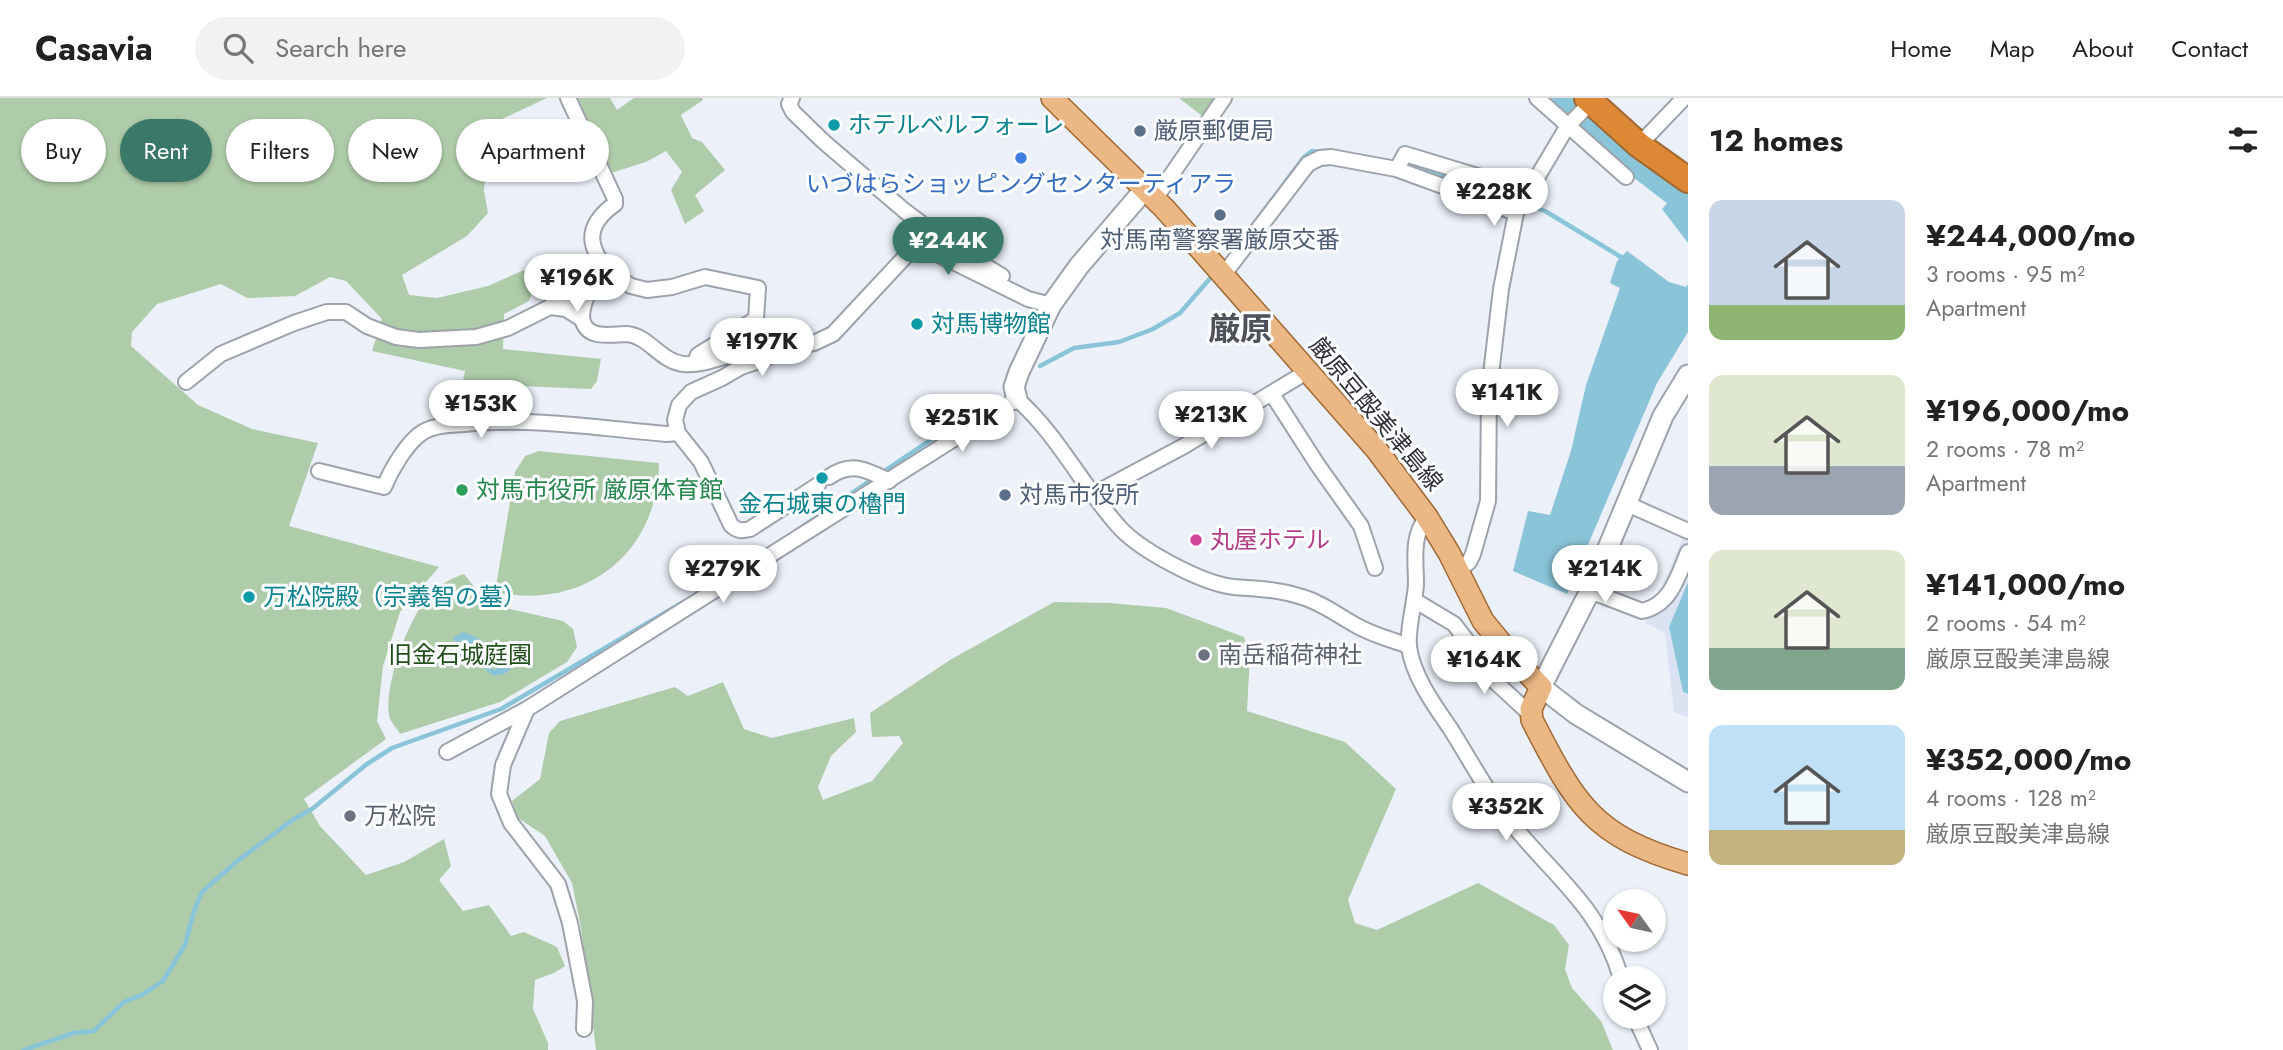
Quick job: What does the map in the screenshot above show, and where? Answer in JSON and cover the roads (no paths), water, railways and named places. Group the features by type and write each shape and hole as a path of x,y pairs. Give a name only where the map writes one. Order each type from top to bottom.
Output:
{"highway":[{"path":"1589,102 1639,145 1688,180"}],"main road":[{"name":"厳原豆酘美津島線","path":"1052,98 1150,194 1220,270 1390,466 1427,517 1458,570 1483,621 1541,687"},
{"path":"1541,687 1531,714 1575,798 1592,817 1623,840 1688,864"}],"street":[{"path":"568,98 615,199 615,204 605,211 595,227 593,243 598,265 582,319"},
{"path":"792,98 789,104 793,112 906,212 952,246 1051,305"},
{"path":"1224,98 1150,194 1079,266 1051,305 1019,372 1014,387 1017,399 1034,414 1121,529 1163,559 1200,579 1233,587 1258,587 1305,598 1369,632 1409,646"},
{"path":"1537,98 1626,177"},
{"path":"1639,145 1684,98"},
{"path":"1458,570 1469,562 1473,554 1488,500 1489,391 1501,289 1521,202 1569,124 1589,102"},
{"path":"1401,161 1405,154 1521,202"},
{"path":"1220,270 1303,171 1320,158 1331,157 1396,169 1521,202"},
{"path":"889,481 869,471 855,468 838,471 750,529 735,529 701,462 678,433 676,413 679,405 691,392 777,351 814,344 833,334 917,244 1028,299 1051,305"},
{"path":"598,257 618,278 631,286 648,290 672,287 705,277 758,288 756,319 698,355 695,364"},
{"path":"186,382 222,354 327,312 346,312 367,326 396,337 419,340 476,337 508,328 589,289"},
{"path":"550,307 566,309 582,319 593,332 609,336 635,336 671,361 695,364 765,347 777,351"},
{"path":"1094,494 1184,446 1308,372"},
{"path":"1688,375 1663,416 1590,592 1541,687 1576,714 1688,782"},
{"path":"1274,397 1361,526 1375,568"},
{"path":"447,752 527,709 1017,399"},
{"path":"319,471 384,487 394,463 402,457 413,440 433,427 447,425 503,420 678,433"},
{"path":"1625,503 1688,531"},
{"path":"1427,517 1416,536 1409,646 1412,659 1434,705 1501,809 1581,900 1602,933 1615,966"},
{"path":"1590,592 1642,611 1650,609 1665,599 1673,588 1688,552"},
{"path":"1414,600 1454,624 1489,676 1531,714"},
{"path":"1474,650 1497,639"},
{"path":"527,709 503,765 499,794 511,823 554,875 558,884 570,923 585,1000 584,1028"},
{"path":"1640,1029 1650,1050"}],"water":[{"path":"1684,185 1688,189 1688,243 1662,209"},
{"path":"1627,251 1669,282 1686,287 1688,284 1688,332 1657,383 1567,594 1513,571 1528,511 1550,515 1571,451 1586,385 1620,288 1610,283 1617,261"},
{"path":"1688,582 1688,694 1683,692 1669,627"},
{"path":"463,632 476,637 487,646 487,659 494,670 502,665 514,648 513,653 518,664 504,674 494,676 482,667 479,655 468,656 463,663 458,661 453,649 455,646 463,650 466,646 462,641 455,642 453,638"}],"waterway":[{"path":"1559,98 1590,122 1629,159 1676,195"},
{"path":"1239,244 1304,157 1312,151 1321,152"},
{"path":"1403,163 1545,211 1621,257"},
{"path":"1040,366 1074,348 1119,342 1153,329 1180,313 1213,275"},
{"path":"796,531 979,407"},
{"path":"24,1050 74,1033 94,1031 124,1002 142,995 163,981 185,945 202,892 236,862 312,809 367,764 392,748 501,709 685,601"}],"place":[{"name":"ホテルベルフォーレ","path":"834,125"},
{"name":"厳原郵便局","path":"1140,131"},
{"name":"いづはらショッピングセンターティアラ","path":"1021,158"},
{"name":"対馬南警察署厳原交番","path":"1220,215"},
{"name":"対馬博物館","path":"917,324"},
{"name":"金石城東の櫓門","path":"822,478"},
{"name":"対馬市役所 厳原体育館","path":"462,490"},
{"name":"対馬市役所","path":"1005,495"},
{"name":"丸屋ホテル","path":"1196,540"},
{"name":"万松院殿（宗義智の墓）","path":"249,597"},
{"name":"南岳稲荷神社","path":"1204,655"},
{"name":"万松院","path":"350,816"}],"district":[{"name":"厳原","path":"1240,329"}],"park label":[{"name":"旧金石城庭園","path":"460,655"}]}
